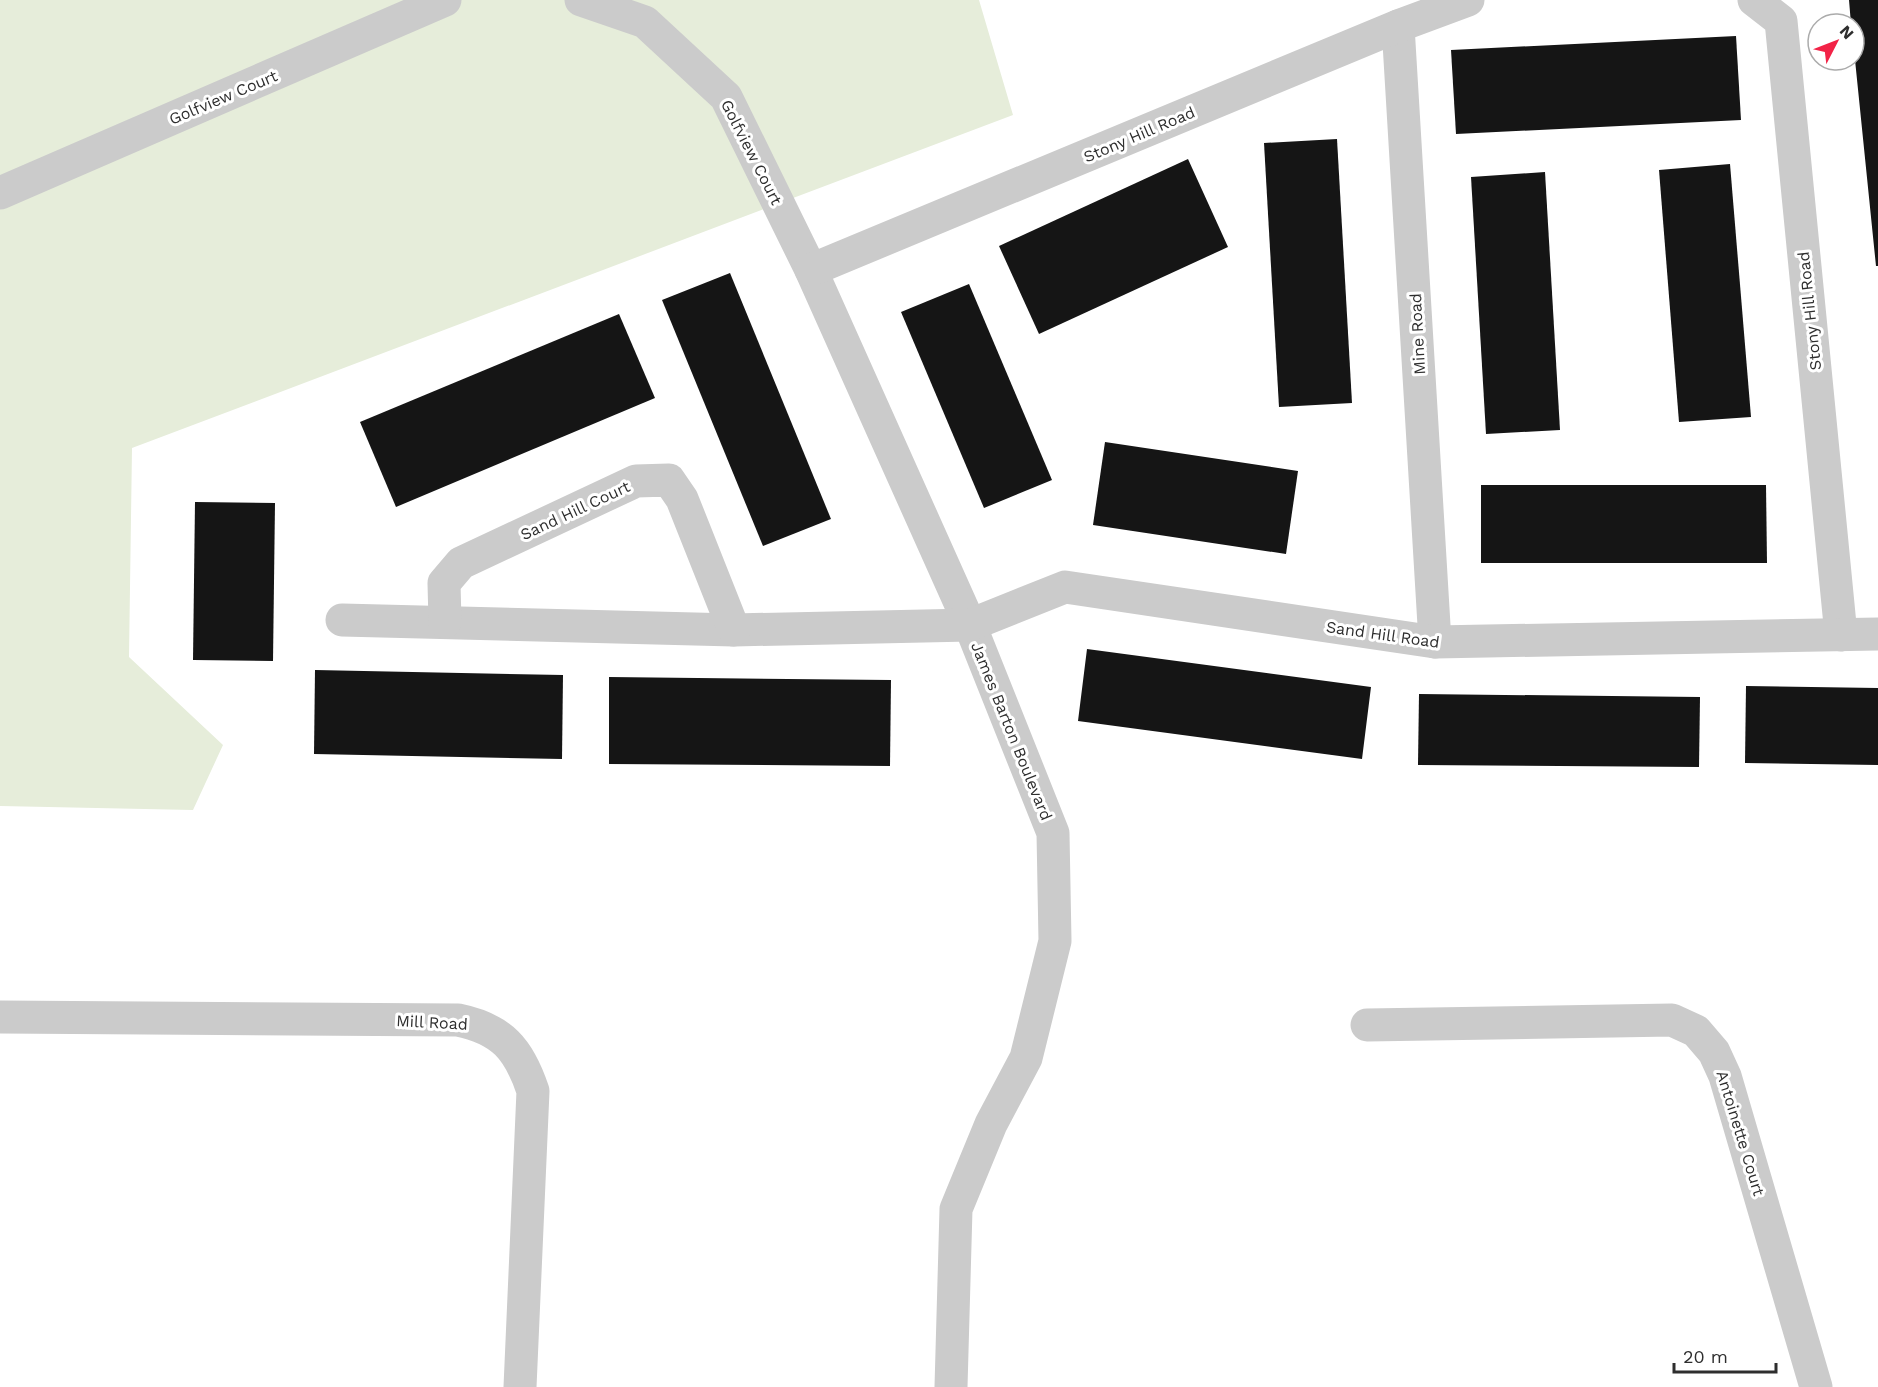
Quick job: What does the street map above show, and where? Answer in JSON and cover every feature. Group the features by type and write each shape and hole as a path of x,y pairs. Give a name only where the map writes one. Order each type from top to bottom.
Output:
{"street":[{"name":"Golfview Court","path":"0,194 445,0"},
{"name":"Golfview Court","path":"581,0 645,22 726,97 811,270"},
{"name":"Stony Hill Road","path":"811,270 1398,26 1468,0"},
{"name":"Stony Hill Road","path":"1754,0 1781,21 1841,635"},
{"name":"Mine Road","path":"1398,26 1435,642"},
{"name":"James Barton Boulevard","path":"811,270 970,625 1053,833 1055,941 1026,1058 991,1124 956,1209 951,1387"},
{"name":"Sand Hill Court","path":"445,622 444,583 461,563 636,481 660,479 669,480 682,499 734,630"},
{"name":"Sand Hill Road","path":"970,625 1065,586 1435,642 1878,634"},
{"path":"342,620 734,630 970,625"},
{"name":"Mill Road","path":"0,1017 458,1020 479,1024 494,1032 512,1048 526,1070 533,1091 520,1387"},
{"name":"Antoinette Court","path":"1367,1025 1672,1020 1696,1031 1714,1052 1725,1076 1816,1387"}],"green space":[{"path":"0,0 979,0 1013,115 132,448 129,657 223,745 193,810 0,806"}],"building":[{"path":"1849,0 1878,0 1878,266 1876,266 1856,72 1866,72 1866,12 1850,12"},
{"path":"1736,36 1741,120 1456,134 1451,50"},
{"path":"1337,139 1352,403 1279,407 1264,143"},
{"path":"1188,159 1228,247 1039,334 999,246"},
{"path":"1730,164 1751,417 1679,422 1659,170"},
{"path":"1545,172 1560,430 1486,434 1471,177"},
{"path":"730,273 831,519 763,546 662,300"},
{"path":"969,284 1052,480 984,508 901,312"},
{"path":"619,314 655,398 396,507 360,422"},
{"path":"1105,442 1298,471 1286,554 1093,525"},
{"path":"1481,485 1766,485 1767,563 1481,563"},
{"path":"195,502 275,503 273,661 193,660"},
{"path":"1087,649 1371,687 1362,759 1078,721"},
{"path":"315,670 563,675 562,759 314,754"},
{"path":"609,677 891,680 890,766 609,764"},
{"path":"1746,686 1878,688 1878,765 1745,763"},
{"path":"1419,694 1700,697 1699,767 1418,765"}]}
